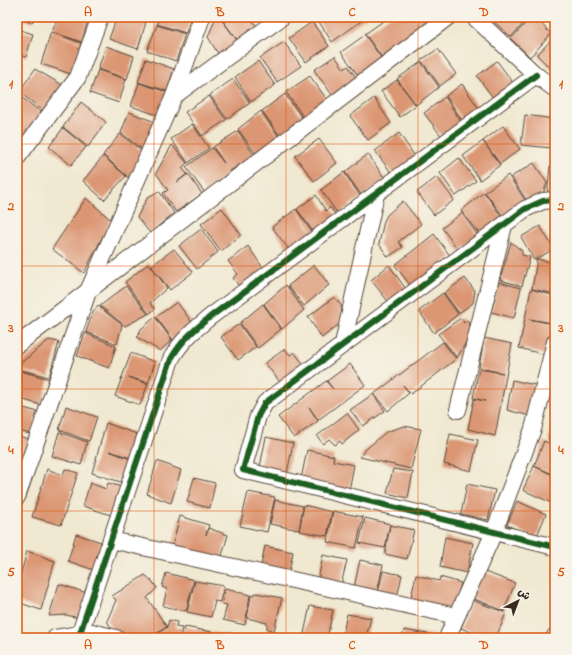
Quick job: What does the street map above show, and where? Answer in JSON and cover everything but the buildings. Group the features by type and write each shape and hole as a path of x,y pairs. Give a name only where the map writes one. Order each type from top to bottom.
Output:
{"street":[{"path":"17,158 78,76 100,17"},
{"path":"17,497 89,289 174,96 202,17"},
{"path":"174,96 282,17"},
{"path":"17,345 448,17"},
{"path":"474,17 536,75 555,89"},
{"path":"80,633 171,359 179,346 189,334 210,317 536,75"},
{"path":"343,344 376,194"},
{"path":"555,200 544,201 525,209 265,403 258,416 243,470 555,547"},
{"path":"458,410 504,225"},
{"path":"447,638 494,532 533,429 555,342"},
{"path":"111,540 456,616"},
{"path":"55,638 92,632 116,638"}],"cycle path":[{"path":"80,633 171,359 179,347 193,331 210,317 536,75"},
{"path":"555,200 543,201 525,209 265,403 258,416 243,470 555,547"}]}
